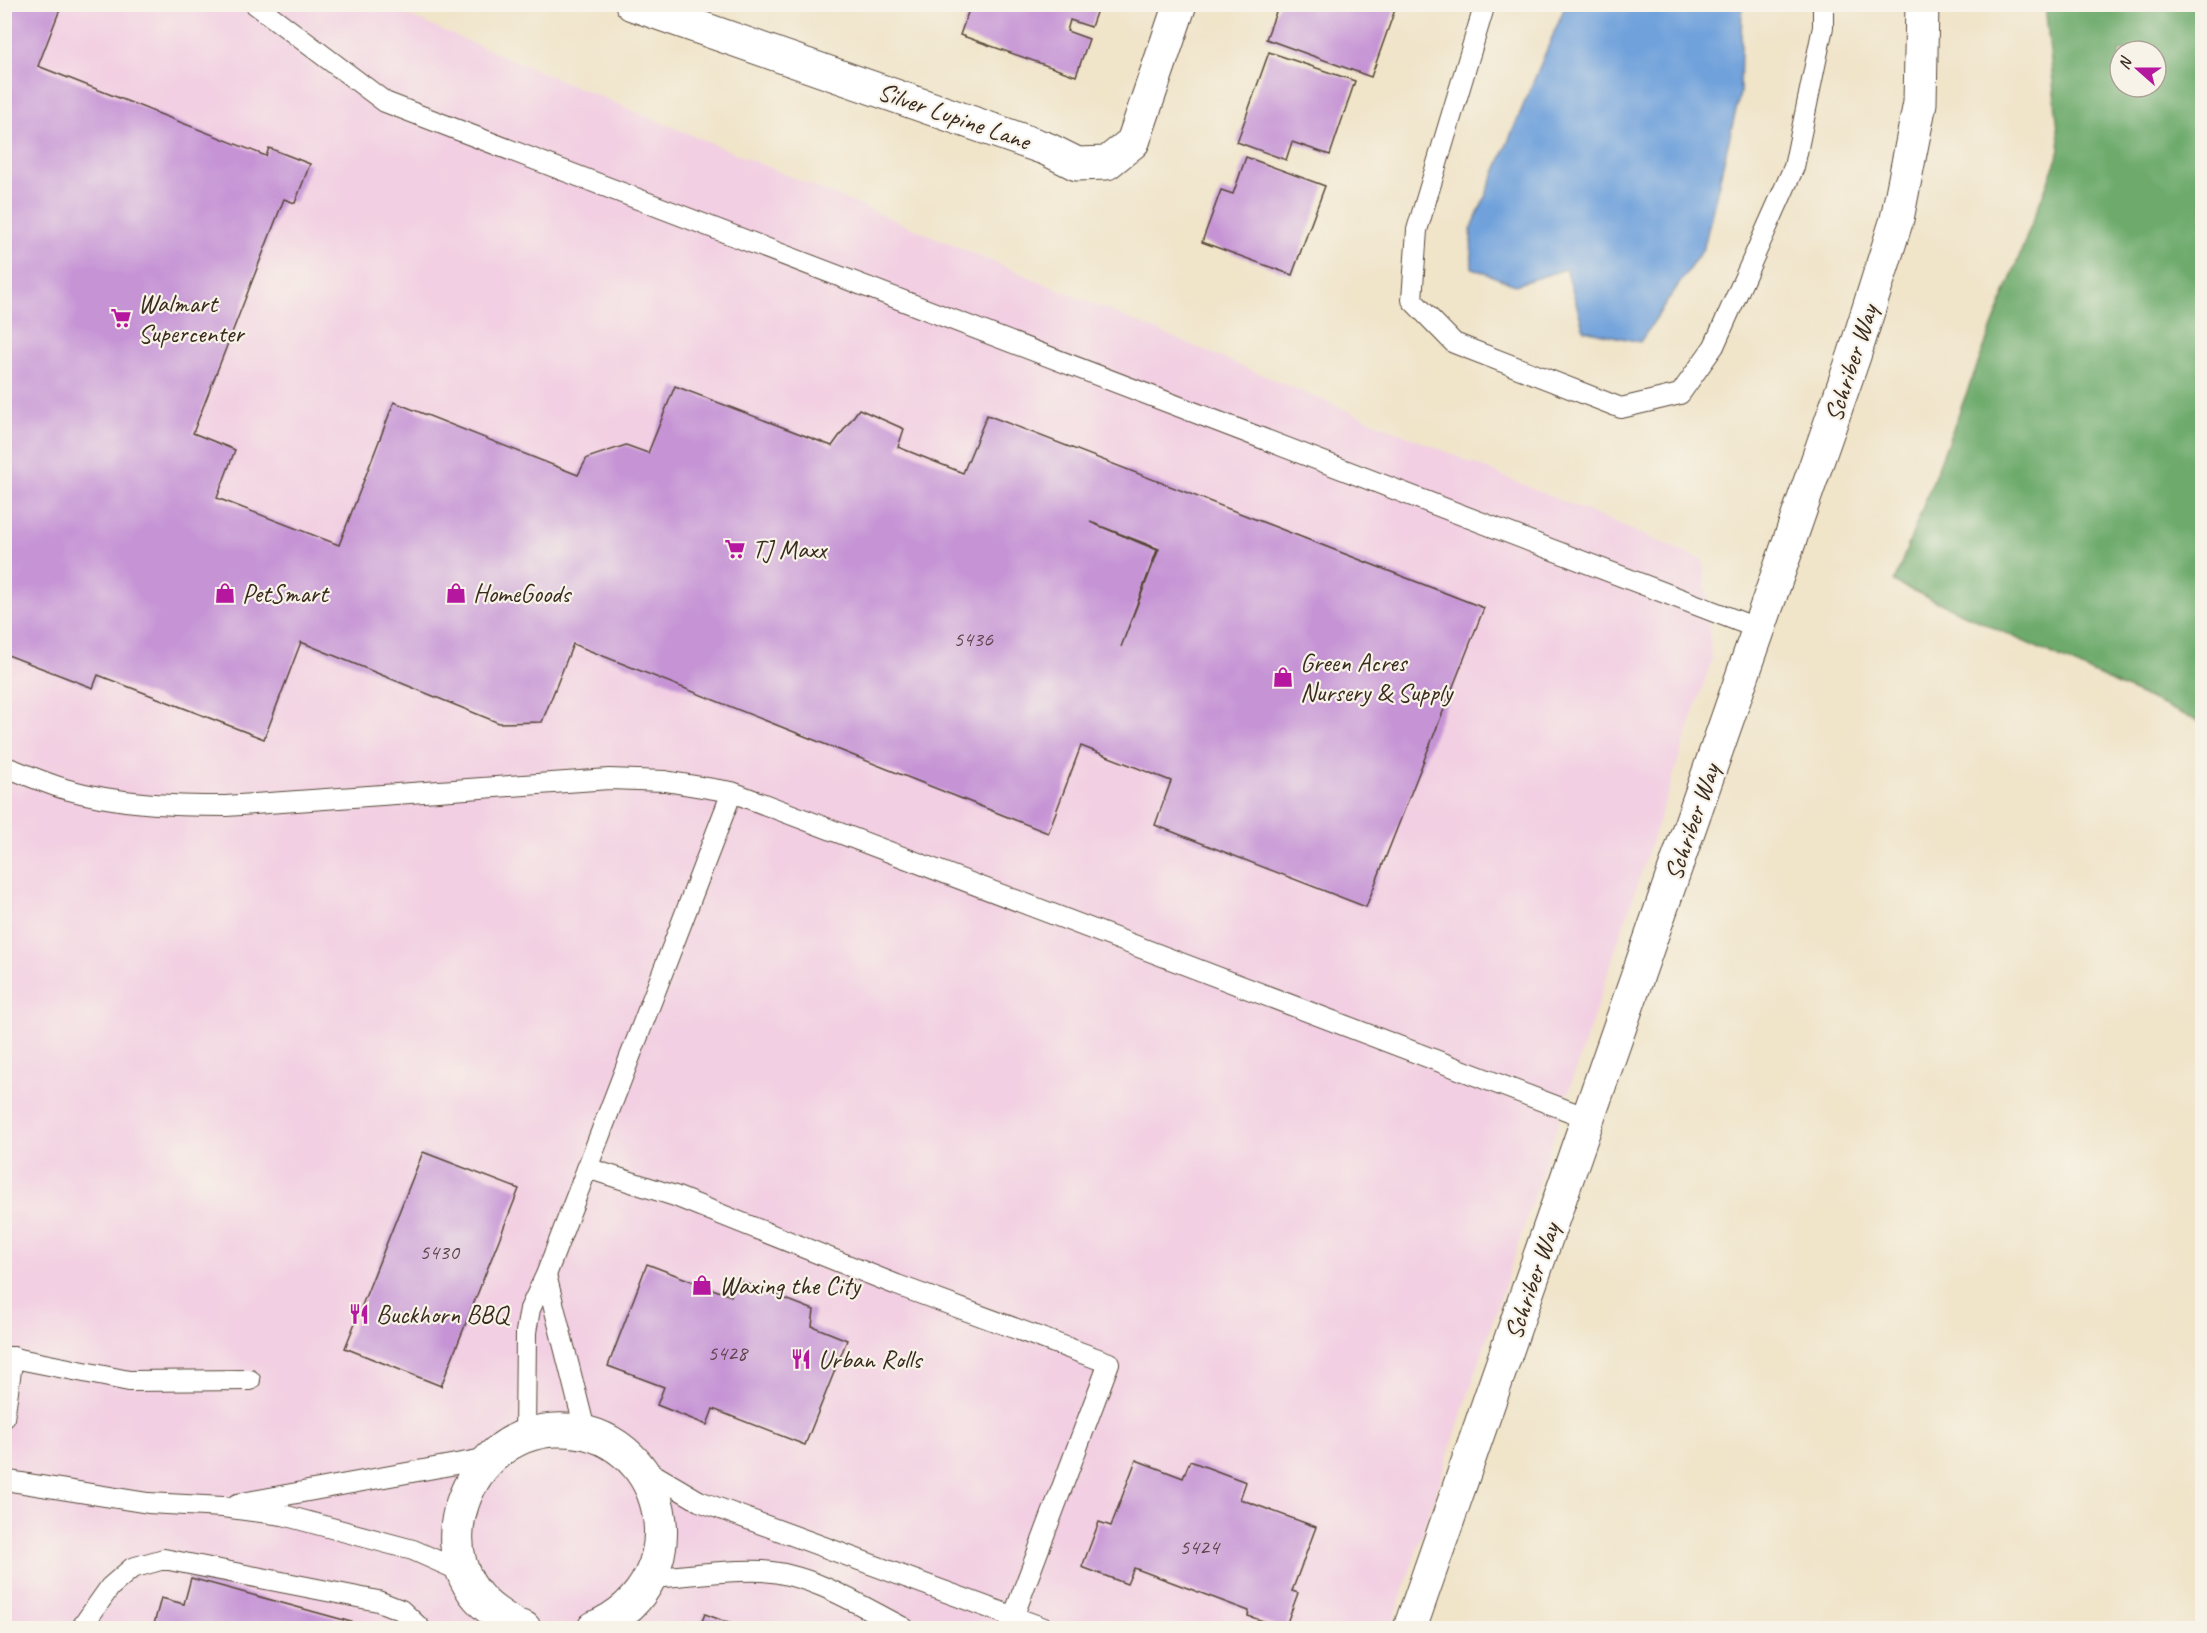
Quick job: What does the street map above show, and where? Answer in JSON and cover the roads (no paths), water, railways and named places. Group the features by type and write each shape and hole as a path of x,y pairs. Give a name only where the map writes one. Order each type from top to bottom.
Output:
{"street":[{"name":"Silver Lupine Lane","path":"632,4 675,12 1047,148 1077,164 1107,163 1133,142 1180,4"},
{"name":"Schriber Way","path":"1410,1629 1590,1119 1854,356 1897,219 1920,103 1924,19 1922,4"},
{"path":"524,1629 488,1618 465,1573 457,1543 459,1512 470,1482 489,1458 525,1436 555,1430 586,1434 603,1440 634,1462 652,1488 660,1517 660,1548 652,1578 636,1601 607,1626"}],"lane":[{"path":"255,4 385,102 1759,629"},
{"path":"1485,4 1417,230 1412,300 1454,343 1621,408 1680,394 1713,346 1794,167 1823,27 1823,4"},
{"path":"4,766 65,789 143,804 171,806 226,806 609,778 665,780 732,792 1590,1119"},
{"path":"525,1436 526,1332 530,1309 546,1275 732,792"},
{"path":"587,1168 675,1196 876,1277 1109,1363 1011,1623"},
{"path":"546,1275 586,1434"},
{"path":"4,1418 9,1357 129,1381 250,1380"},
{"path":"223,1507 489,1458"},
{"path":"634,1462 699,1501 1011,1623 1044,1629"},
{"path":"4,1480 148,1503 223,1507 283,1515 413,1550 465,1573"},
{"path":"81,1629 110,1587 132,1568 164,1559 378,1601 401,1610 420,1629"},
{"path":"652,1578 764,1571 801,1580 841,1595 904,1629"}],"water":[{"path":"1566,4 1742,5 1740,93 1704,247 1640,342 1584,330 1566,269 1515,285 1472,268 1471,230"}],"place":[{"name":"Walmart Supercenter","path":"121,318"},
{"name":"TJ Maxx","path":"735,549"},
{"name":"PetSmart","path":"225,593"},
{"name":"HomeGoods","path":"456,593"},
{"name":"Green Acres Nursery & Supply","path":"1283,677"},
{"name":"Waxing the City","path":"702,1285"},
{"name":"Buckhorn BBQ","path":"359,1314"},
{"name":"Urban Rolls","path":"801,1359"}]}
